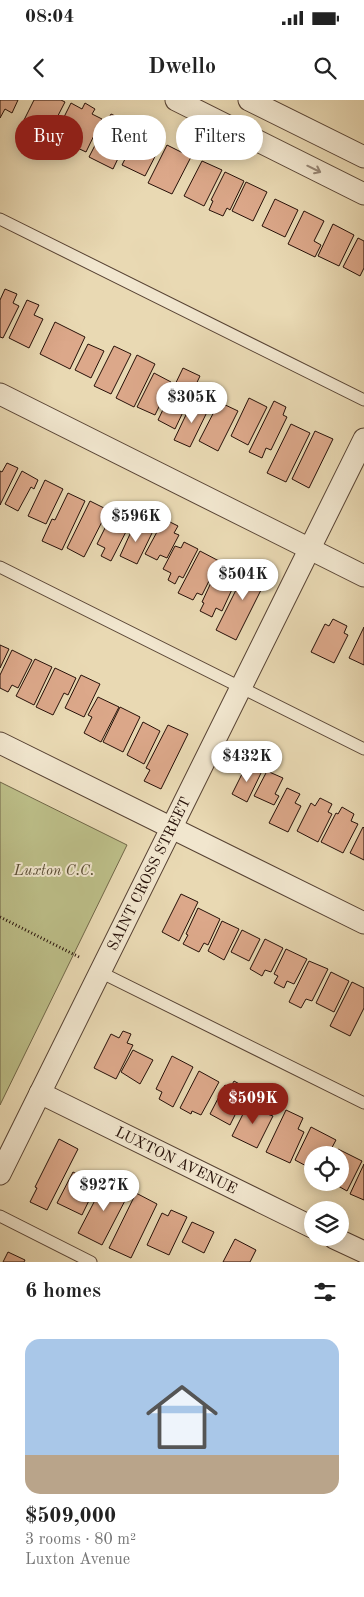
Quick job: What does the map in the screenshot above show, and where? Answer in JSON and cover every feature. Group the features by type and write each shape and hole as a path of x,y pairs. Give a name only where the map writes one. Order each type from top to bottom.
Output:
{"street":[{"path":"176,100 364,194"},
{"path":"248,100 364,157"},
{"path":"0,394 364,576"},
{"name":"SAINT CROSS STREET","path":"0,1174 364,439"},
{"path":"0,743 364,923"},
{"name":"LUXTON AVENUE","path":"40,1093 304,1223"},
{"path":"349,1245 364,1252"}],"lane":[{"path":"0,219 364,400"},
{"path":"0,567 364,749"},
{"path":"100,972 364,1103"},
{"path":"0,1216 91,1262"}],"path":[{"path":"0,917 79,957"}],"green space":[{"name":"Luxton C.C.","path":"0,782 127,845 0,1105"}],"building":[{"path":"0,100 18,100 12,113 5,109 0,118"},
{"path":"34,100 61,100 65,102 58,115 26,115"},
{"path":"71,103 82,109 85,103 95,109 92,114 94,115 93,138 86,152 83,151 83,115 65,115"},
{"path":"167,145 176,150 176,160 189,160 172,194 148,183 160,160 166,160"},
{"path":"93,149 93,159 89,157"},
{"path":"95,160 117,160 113,169"},
{"path":"124,160 153,160 145,176 122,165"},
{"path":"202,161 222,170 204,206 184,196"},
{"path":"225,172 244,181 230,210 227,208 223,216 209,210 213,201 211,200"},
{"path":"246,182 267,192 253,221 232,211"},
{"path":"275,199 298,210 285,237 262,226"},
{"path":"304,211 324,221 314,241 321,245 315,257 288,244"},
{"path":"333,224 354,235 339,266 318,256"},
{"path":"358,238 364,241 364,268 360,276 343,267"},
{"path":"5,289 17,294 13,303 19,306 3,338 0,337 0,300"},
{"path":"27,300 39,305 34,315 43,319 29,348 9,338"},
{"path":"55,322 85,337 70,369 40,354"},
{"path":"88,344 104,351 91,378 75,370"},
{"path":"114,346 131,354 111,394 94,386"},
{"path":"137,355 155,364 134,407 116,398"},
{"path":"183,368 200,376 175,429 158,420"},
{"path":"154,373 171,382 155,415 137,407"},
{"path":"249,398 267,407 248,445 231,436"},
{"path":"193,400 209,408 190,447 174,440"},
{"path":"274,401 286,407 283,415 287,417 271,450 266,448 262,458 249,452"},
{"path":"219,402 238,411 218,451 199,441"},
{"path":"291,424 310,433 286,482 267,473"},
{"path":"315,431 333,439 309,488 292,479"},
{"path":"7,463 18,468 0,505 0,471 2,472"},
{"path":"22,471 38,480 34,489 31,487 18,511 5,504"},
{"path":"45,480 63,489 46,524 28,516"},
{"path":"68,493 85,501 62,550 42,541 52,519 55,520"},
{"path":"90,501 108,510 84,557 67,548"},
{"path":"113,512 131,522 111,561 101,556 105,548 97,544"},
{"path":"164,519 178,526 174,533 179,535 167,558 160,555 157,560 145,554"},
{"path":"135,523 153,531 137,564 120,556"},
{"path":"184,542 198,549 183,578 179,576 175,584 168,580 171,573 163,569 175,546 181,548"},
{"path":"200,551 219,561 202,595 197,593 193,600 178,593"},
{"path":"221,561 241,570 222,611 216,608 212,617 200,611 204,603 202,602"},
{"path":"250,562 270,572 236,640 216,630"},
{"path":"333,619 347,626 344,633 348,635 334,663 311,652 325,624 329,626"},
{"path":"364,627 364,665 349,658"},
{"path":"0,645 9,649 0,668"},
{"path":"12,650 32,660 18,688 12,685 8,692 0,688 0,675"},
{"path":"35,659 52,667 34,705 16,696"},
{"path":"55,668 76,678 68,695 64,693 53,715 36,707"},
{"path":"81,675 100,684 84,717 65,708"},
{"path":"98,697 119,707 101,742 84,733 92,717 88,715"},
{"path":"120,707 140,717 123,752 103,742"},
{"path":"143,722 160,731 144,764 127,755"},
{"path":"168,725 188,734 161,789 144,781 150,770 146,768"},
{"path":"247,764 262,771 247,802 232,794"},
{"path":"267,771 283,778 275,794 279,796 274,805 254,796"},
{"path":"287,788 300,794 295,803 301,806 288,832 269,823"},
{"path":"320,798 332,804 328,812 332,814 318,842 297,831 311,803 315,806"},
{"path":"342,807 354,814 351,821 358,824 343,853 321,842 336,813 338,814"},
{"path":"364,828 364,860 350,853"},
{"path":"181,894 198,902 179,941 162,932"},
{"path":"198,908 220,919 208,945 204,943 199,952 183,944"},
{"path":"222,921 239,929 224,960 208,951"},
{"path":"242,930 260,939 249,961 231,952"},
{"path":"265,939 283,948 271,972 265,970 262,976 250,969"},
{"path":"286,949 307,959 294,984 287,981 284,988 274,983 278,976 274,974"},
{"path":"309,961 328,969 312,1001 306,999 301,1008 289,1002"},
{"path":"331,972 349,981 334,1012 316,1003"},
{"path":"352,982 364,988 364,1008 350,1036 330,1026"},
{"path":"123,1031 131,1034 127,1043 133,1045 116,1079 94,1068 111,1034 119,1038"},
{"path":"133,1050 153,1060 140,1084 121,1072"},
{"path":"172,1056 193,1067 173,1107 159,1099 162,1092 156,1089"},
{"path":"199,1071 219,1082 201,1115 192,1111 191,1114 180,1108"},
{"path":"234,1081 245,1087 242,1093 245,1095 230,1125 210,1114 225,1085 230,1088"},
{"path":"260,1103 270,1108 267,1114 273,1116 257,1148 232,1136 248,1104 258,1108"},
{"path":"286,1110 303,1118 298,1129 304,1132 290,1163 266,1152"},
{"path":"311,1127 336,1140 333,1146 304,1146 304,1165 295,1160"},
{"path":"59,1139 78,1149 47,1210 30,1202 37,1188 35,1187"},
{"path":"349,1154 362,1161 349,1187"},
{"path":"364,1164 364,1200 350,1194"},
{"path":"73,1172 97,1184 82,1215 57,1203"},
{"path":"106,1179 130,1191 102,1245 78,1233"},
{"path":"136,1193 157,1204 131,1258 109,1248"},
{"path":"171,1210 187,1217 169,1255 147,1245 162,1213 168,1216"},
{"path":"192,1222 214,1232 204,1253 182,1242"},
{"path":"235,1239 256,1250 250,1262 223,1262"},
{"path":"8,1252 25,1260 24,1262 3,1262"}]}
